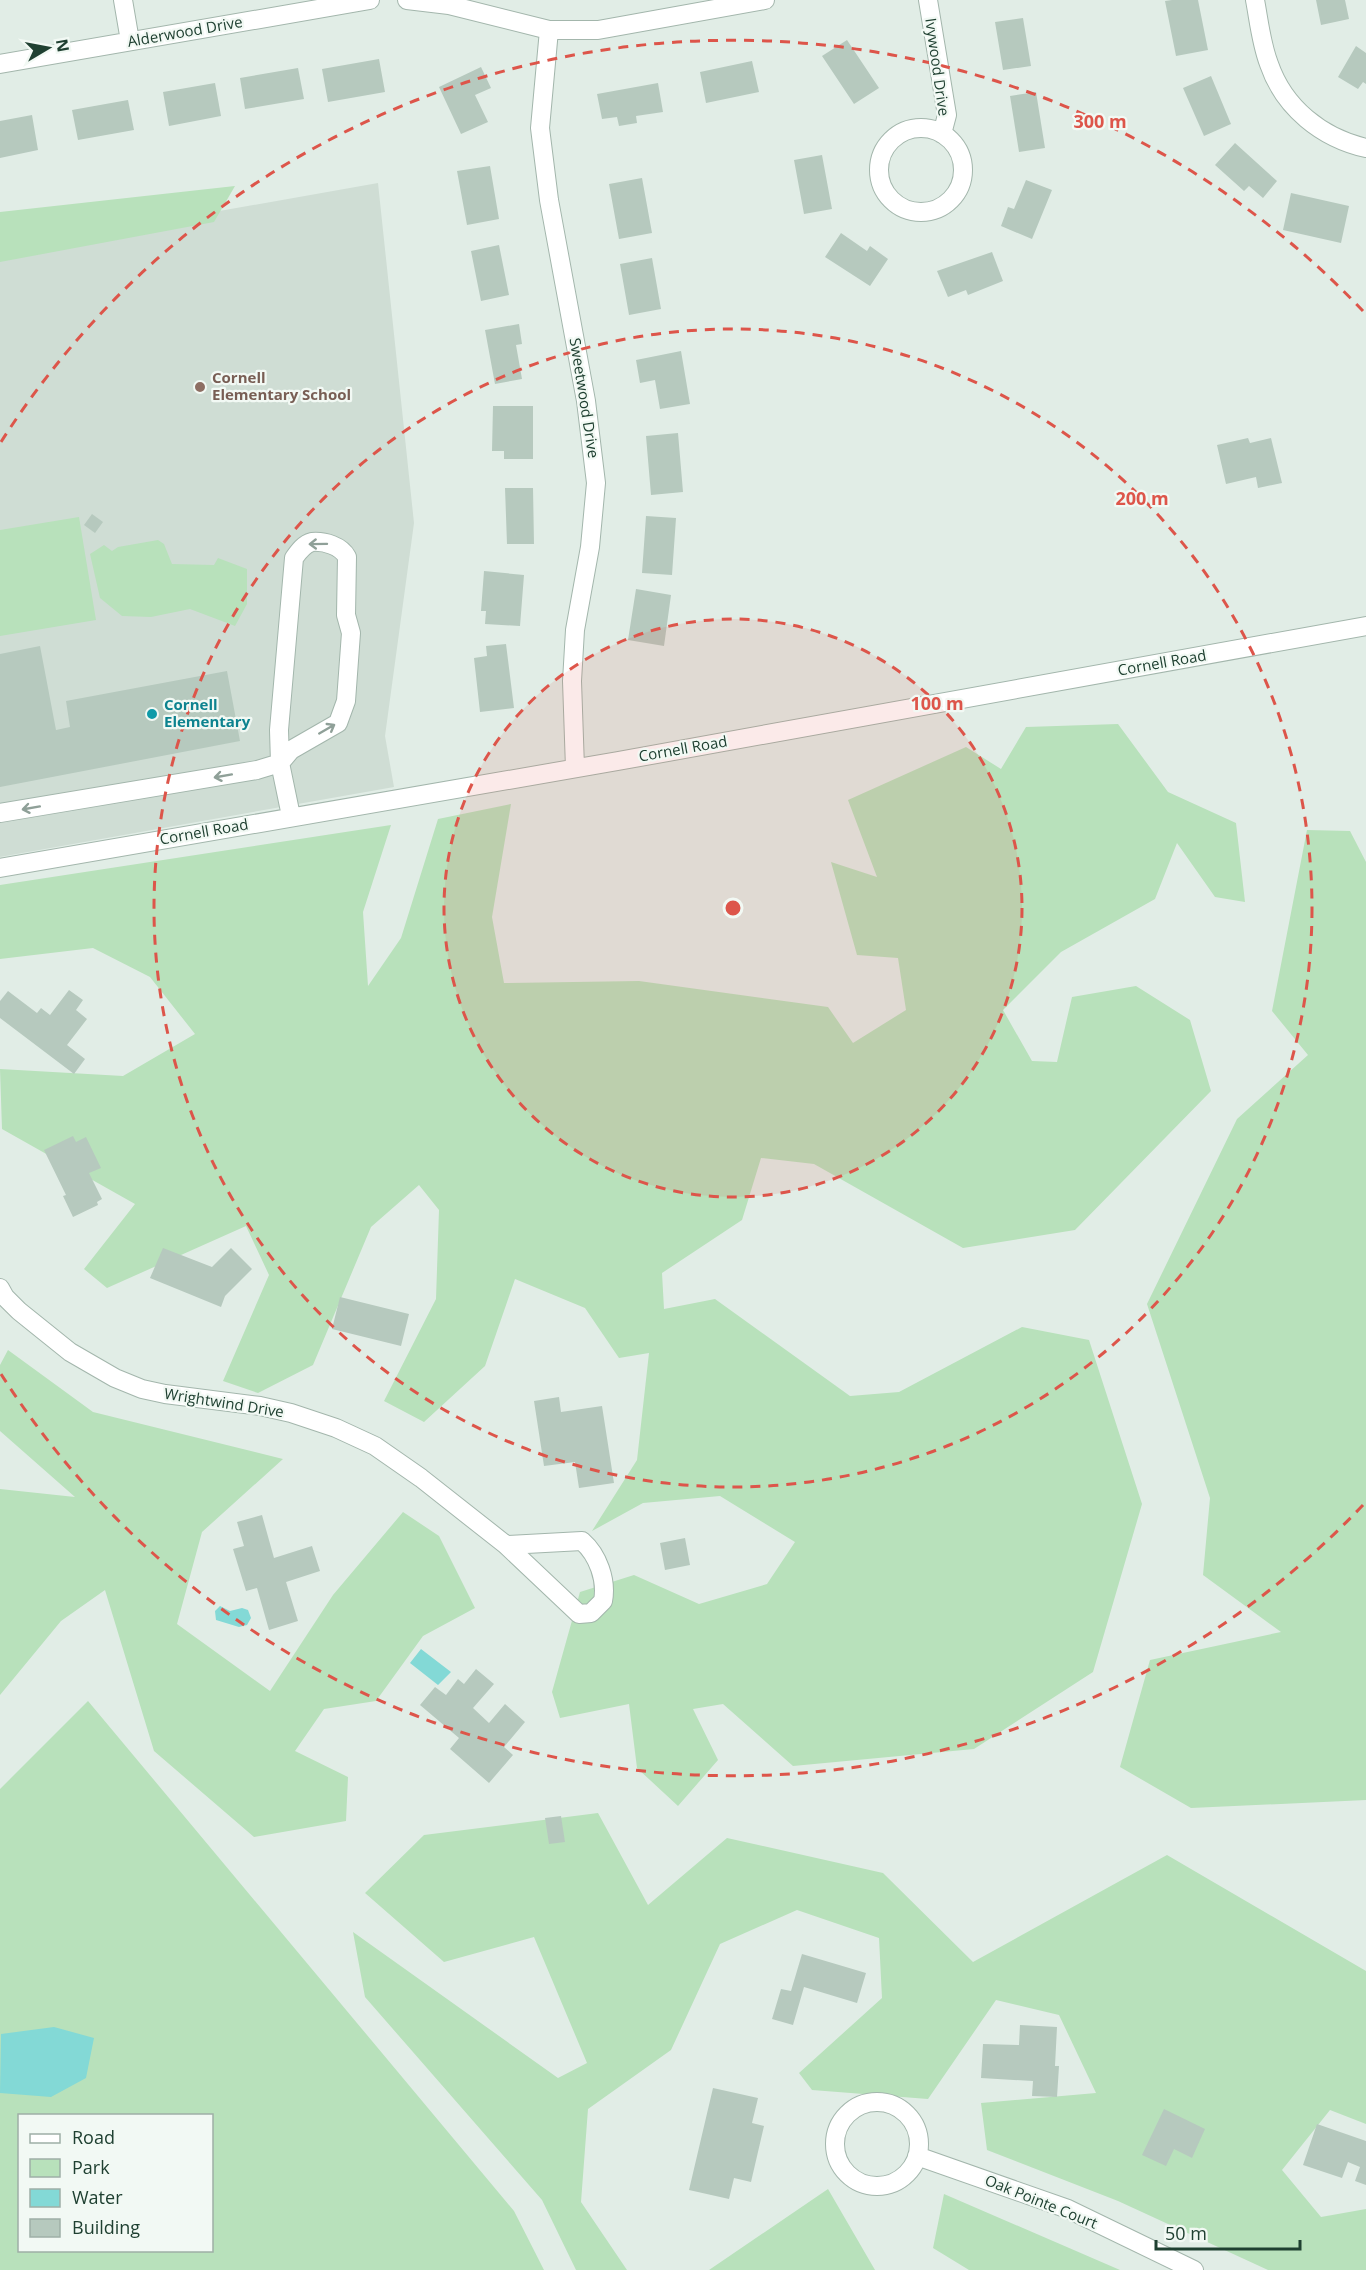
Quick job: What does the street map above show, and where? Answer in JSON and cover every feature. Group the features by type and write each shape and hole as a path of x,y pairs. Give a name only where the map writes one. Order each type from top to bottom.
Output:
{"street":[{"path":"123,0 130,41"},
{"name":"Alderwood Drive","path":"0,64 370,0"},
{"path":"407,0 449,5 549,30 598,30 765,0"},
{"name":"Ivywood Drive","path":"928,0 947,115 942,134"},
{"path":"1255,0 1269,65 1291,103 1306,119 1326,133 1340,141 1366,148"},
{"name":"Sweetwood Drive","path":"549,30 540,128 549,201 586,401 596,483 590,547 575,630 572,681 575,768"},
{"name":"Ivywood Drive","path":"921,128 942,134 951,140 961,159 961,181 957,191 950,199 931,210 910,210 899,206 884,190 880,180 879,169 885,148 891,140 910,129 921,128"},
{"path":"0,813 246,772 280,763 291,750 338,723 346,701 351,633 346,615 347,557 343,550 330,544 312,542 301,548 294,558 279,730 280,763 291,816"},
{"name":"Cornell Road","path":"0,868 575,768 1366,626"},
{"name":"Wrightwind Drive","path":"2,1296 70,1353 115,1378 142,1389 260,1406 291,1413 336,1428 375,1446 421,1478 506,1545 579,1614 591,1613 603,1602 603,1587 598,1563 594,1553 582,1541 506,1545"},
{"path":"871,2102 893,2105 903,2110 916,2128 919,2139 917,2156 910,2170 893,2184 871,2187 860,2184 843,2170 838,2160 835,2138 838,2128 851,2110 871,2102"},
{"name":"Oak Pointe Court","path":"917,2156 1068,2209 1194,2270"}],"shaded area":[{"name":"Cornell Elementary School","path":"378,183 414,523 385,736 394,787 0,857 0,250"}],"green space":[{"path":"235,186 214,222 0,262 0,212"},
{"path":"79,517 96,620 0,636 0,530"},
{"path":"158,540 164,544 172,564 214,565 218,558 247,569 247,604 235,626 190,609 151,617 122,616 100,598 90,554 104,545 112,551 118,547"},
{"path":"1118,724 1168,792 1236,823 1245,902 1215,897 1177,843 1155,899 1061,952 1003,1010 1032,1061 1057,1062 1072,997 1136,986 1190,1020 1211,1091 1075,1230 963,1248 814,1164 761,1158 742,1220 662,1273 664,1309 715,1299 850,1396 899,1392 1022,1327 1089,1340 1142,1504 1093,1672 974,1749 793,1766 723,1704 693,1709 718,1760 678,1806 637,1768 629,1704 560,1718 552,1692 580,1592 634,1575 699,1604 767,1584 795,1542 720,1496 643,1503 592,1531 637,1460 649,1353 619,1358 585,1308 515,1279 485,1366 424,1422 384,1401 436,1299 439,1210 419,1185 371,1227 313,1365 258,1393 223,1381 269,1275 246,1226 107,1288 84,1269 135,1204 2,1129 0,1069 123,1076 195,1034 150,977 93,948 0,959 0,885 391,825 363,912 368,986 401,938 438,819 511,804 492,917 504,983 639,981 828,1007 853,1043 906,1010 898,958 857,955 831,862 877,877 848,800 966,747 1001,769 1026,727"},
{"path":"1307,830 1350,831 1366,862 1366,1800 1191,1808 1120,1767 1150,1660 1281,1632 1203,1575 1210,1498 1147,1304 1237,1119 1308,1055 1272,1011"},
{"path":"8,1350 93,1412 283,1459 202,1532 177,1624 270,1691 333,1595 403,1512 439,1536 475,1608 423,1636 376,1701 324,1709 295,1751 348,1777 346,1821 254,1837 154,1751 105,1590 61,1621 0,1695 0,1489 75,1497 0,1431 0,1365"},
{"path":"88,1701 514,2211 544,2270 0,2270 0,1789"},
{"path":"598,1813 648,1905 727,1838 883,1873 973,1962 1167,1855 1366,1971 1366,2124 1330,2110 1282,2170 1321,2217 1366,2209 1366,2270 1268,2270 1118,2201 987,2150 981,2103 1096,2093 1059,2015 996,2000 928,2099 812,2090 799,2073 882,1998 879,1938 797,1910 720,1944 671,2050 588,2109 581,2202 627,2270 576,2270 542,2200 365,1997 353,1932 558,2078 587,2063 534,1937 444,1962 365,1893 424,1835"},
{"path":"828,2189 875,2270 709,2270"},
{"path":"944,2194 1120,2270 969,2270 933,2248"}],"water":[{"path":"220,1606 230,1611 242,1608 248,1610 251,1618 247,1625 239,1627 216,1620 215,1611"},
{"path":"421,1649 451,1672 438,1685 410,1663"},
{"path":"54,2027 94,2038 86,2078 51,2097 0,2093 1,2034"}],"building":[{"path":"1198,0 1208,50 1176,56 1165,1"},
{"path":"1316,0 1345,0 1349,19 1321,25"},
{"path":"1023,18 1031,66 1003,70 995,22"},
{"path":"847,40 879,88 854,104 822,56"},
{"path":"1356,46 1366,53 1366,84 1363,82 1358,89 1338,77"},
{"path":"379,59 385,92 328,102 322,69"},
{"path":"752,61 759,92 706,103 700,72"},
{"path":"481,67 491,88 475,95 488,122 461,134 439,87"},
{"path":"298,68 304,99 245,109 240,78"},
{"path":"1211,76 1231,124 1204,136 1183,88"},
{"path":"215,83 221,116 169,126 163,92"},
{"path":"658,83 663,112 636,116 637,123 619,126 617,117 602,119 597,94"},
{"path":"1036,92 1045,148 1019,152 1010,96"},
{"path":"128,100 134,130 78,140 72,110"},
{"path":"32,115 38,150 0,158 0,121"},
{"path":"1235,143 1277,181 1263,198 1249,186 1244,191 1215,165"},
{"path":"822,155 832,209 804,214 794,160"},
{"path":"490,166 499,219 467,225 457,171"},
{"path":"642,178 652,233 619,239 609,184"},
{"path":"1026,180 1052,190 1032,239 1001,226 1008,207 1014,209"},
{"path":"1291,193 1349,206 1341,243 1283,230"},
{"path":"841,233 867,251 870,246 888,259 870,286 825,257"},
{"path":"499,245 509,295 481,301 471,251"},
{"path":"992,252 1003,281 968,295 966,290 948,297 937,271"},
{"path":"652,258 661,309 629,315 620,264"},
{"path":"519,324 522,344 516,345 522,379 495,384 485,330"},
{"path":"681,351 690,404 660,409 655,380 640,383 636,360"},
{"path":"493,406 533,406 533,459 504,459 504,451 492,451"},
{"path":"678,433 683,492 651,495 646,436"},
{"path":"1248,438 1250,443 1271,438 1282,483 1258,488 1256,477 1226,484 1217,445"},
{"path":"505,488 533,488 534,544 507,544"},
{"path":"92,514 103,522 95,533 84,525"},
{"path":"646,516 676,518 672,575 642,573"},
{"path":"484,571 524,575 520,626 485,624 486,611 481,611"},
{"path":"636,589 671,595 664,646 628,640"},
{"path":"506,644 514,708 480,712 474,658 487,656 486,646"},
{"name":"Cornell Elementary","path":"40,646 56,730 70,727 66,701 227,671 240,741 0,787 0,654"},
{"path":"69,990 83,1000 76,1010 87,1019 67,1045 85,1059 74,1074 0,1018 0,1001 8,991 37,1013 41,1008 50,1015"},
{"path":"73,1136 76,1142 86,1137 101,1168 89,1173 102,1199 97,1202 98,1205 73,1217 63,1196 66,1195 44,1150"},
{"path":"163,1248 212,1267 231,1248 252,1269 225,1296 221,1307 150,1278"},
{"path":"340,1297 409,1314 401,1346 332,1329"},
{"path":"559,1397 561,1412 602,1406 614,1483 579,1488 575,1462 544,1466 534,1401"},
{"path":"262,1515 274,1558 312,1546 320,1571 286,1582 298,1621 269,1630 257,1588 246,1591 233,1549 244,1546 237,1522"},
{"path":"685,1538 690,1565 665,1570 660,1543"},
{"path":"476,1669 494,1684 473,1708 489,1723 505,1704 525,1722 504,1747 513,1755 489,1783 450,1749 459,1738 420,1705 435,1687 446,1695 458,1679 464,1684"},
{"path":"561,1816 565,1842 549,1844 545,1818"},
{"path":"802,1954 866,1973 857,2003 804,1987 793,2025 772,2019 781,1989 791,1991"},
{"path":"1020,2025 1057,2027 1055,2066 1059,2066 1057,2097 1032,2096 1033,2081 981,2078 983,2044 1019,2045"},
{"path":"713,2088 758,2098 752,2123 764,2126 751,2182 734,2178 729,2199 689,2190"},
{"path":"1164,2109 1205,2129 1192,2158 1174,2149 1166,2166 1142,2155"},
{"path":"1317,2124 1366,2141 1366,2185 1355,2181 1360,2167 1348,2162 1342,2178 1303,2165"}],"place":[{"name":"Cornell Elementary School","path":"200,387"},
{"name":"Cornell Elementary","path":"152,714"}]}
